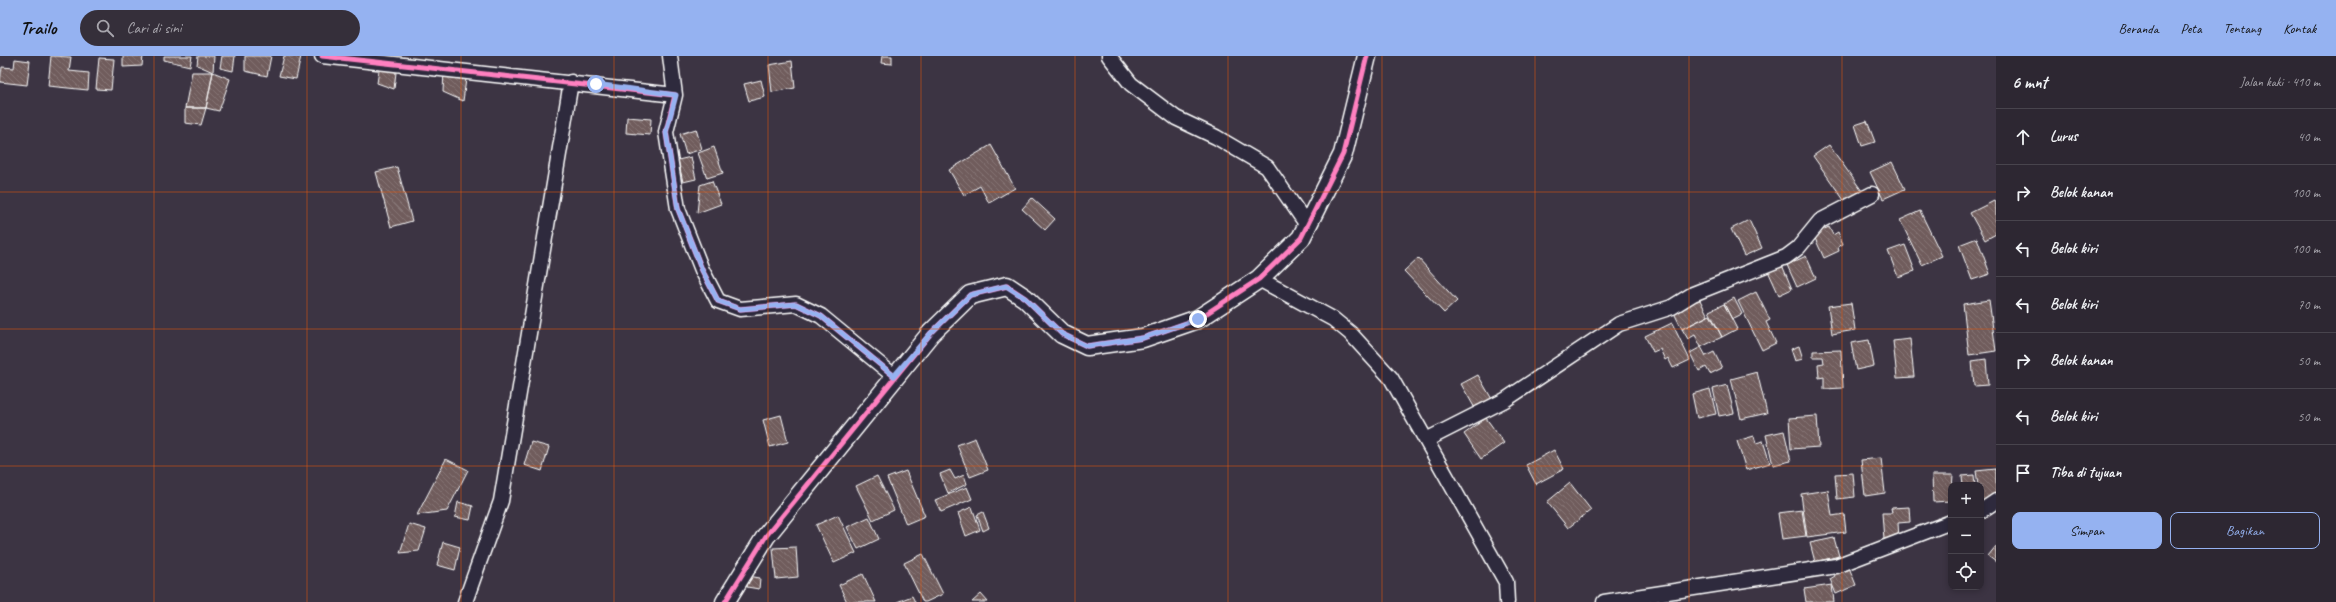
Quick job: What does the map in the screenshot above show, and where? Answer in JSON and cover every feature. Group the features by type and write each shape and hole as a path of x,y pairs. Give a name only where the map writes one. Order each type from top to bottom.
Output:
{"street":[{"path":"322,56 349,57 676,95"},
{"path":"670,56 676,95 666,132 678,209 702,270 718,301 740,309 796,304 821,316 894,376"},
{"path":"1109,56 1130,84 1176,118 1216,137 1267,167 1307,225"},
{"path":"725,602 766,536 894,376 931,333 970,295 1006,286 1025,298 1062,334 1087,346 1143,338 1198,319 1259,278 1301,238 1343,154 1367,56"},
{"path":"465,602 501,501 571,82"},
{"path":"1426,440 1505,400 1619,324 1672,307 1693,294 1786,257 1798,248 1820,221 1872,194"},
{"path":"1259,278 1333,319 1350,333 1391,378 1506,582 1507,602"},
{"path":"1984,508 1996,501"},
{"path":"1604,602 1836,566 1948,523"}],"building":[{"path":"51,56 71,57 69,71 89,73 88,90 48,86"},
{"path":"123,56 143,56 142,66 123,67"},
{"path":"164,56 192,56 190,66 164,60"},
{"path":"198,56 214,56 213,72 197,65"},
{"path":"222,56 235,56 233,71 220,68"},
{"path":"245,56 271,56 267,76 245,71"},
{"path":"284,56 301,56 296,79 279,76"},
{"path":"882,56 892,56 892,64 881,63"},
{"path":"99,58 114,59 111,90 96,89"},
{"path":"381,58 397,64 394,89 377,83"},
{"path":"15,59 30,61 27,85 0,82 2,67 14,68"},
{"path":"792,61 795,88 772,92 769,65"},
{"path":"444,69 467,72 463,101 443,92"},
{"path":"192,72 213,72 206,108 185,108"},
{"path":"213,72 230,79 219,111 206,108"},
{"path":"761,80 765,97 749,101 744,84"},
{"path":"185,108 206,108 201,125 185,123"},
{"path":"627,117 651,119 650,135 626,133"},
{"path":"1867,121 1875,142 1862,146 1855,125"},
{"path":"696,129 702,149 686,154 680,134"},
{"path":"991,145 1015,188 989,203 980,186 964,195 949,170"},
{"path":"1829,145 1862,191 1846,203 1813,156"},
{"path":"714,147 723,173 707,178 698,153"},
{"path":"691,157 696,179 683,182 678,160"},
{"path":"1892,162 1905,189 1883,199 1870,172"},
{"path":"397,167 412,221 391,227 376,172"},
{"path":"712,181 721,204 697,213 700,185"},
{"path":"1032,198 1055,219 1045,230 1022,209"},
{"path":"1994,201 1996,205 1996,234 1985,240 1970,213"},
{"path":"1920,211 1942,256 1922,265 1900,220"},
{"path":"1749,220 1762,248 1744,256 1731,229"},
{"path":"1829,227 1833,235 1838,232 1843,244 1838,247 1839,251 1824,258 1813,234"},
{"path":"1977,238 1990,274 1972,280 1959,245"},
{"path":"1905,245 1915,271 1898,277 1888,251"},
{"path":"1806,256 1816,278 1797,287 1787,265"},
{"path":"1418,258 1457,301 1444,313 1404,271"},
{"path":"1782,265 1792,289 1779,295 1768,271"},
{"path":"1756,292 1770,320 1766,322 1776,343 1762,350 1738,301"},
{"path":"1699,298 1708,316 1682,329 1673,311"},
{"path":"1734,298 1742,314 1732,319 1724,304"},
{"path":"1989,300 1996,351 1969,355 1963,304"},
{"path":"1851,303 1855,330 1832,334 1828,306"},
{"path":"1724,304 1737,329 1722,337 1709,311"},
{"path":"1710,315 1722,337 1701,347 1695,335 1688,339 1682,329"},
{"path":"1672,323 1690,360 1673,368 1668,358 1665,360 1660,349 1653,352 1645,336"},
{"path":"1910,339 1914,377 1897,378 1893,341"},
{"path":"1869,340 1874,366 1856,370 1851,343"},
{"path":"1799,346 1803,359 1795,361 1791,349"},
{"path":"1701,347 1706,356 1714,352 1722,368 1710,374 1706,367 1699,371 1690,353"},
{"path":"1841,350 1843,388 1824,389 1824,377 1819,378 1818,364 1824,363 1823,357 1813,357 1813,351"},
{"path":"1986,359 1988,385 1974,386 1972,361"},
{"path":"1757,372 1767,413 1741,419 1731,379"},
{"path":"1478,375 1493,401 1476,410 1461,384"},
{"path":"1727,385 1734,413 1719,416 1713,389"},
{"path":"1710,389 1716,414 1697,418 1692,394"},
{"path":"781,415 788,442 770,447 763,420"},
{"path":"1817,416 1819,447 1791,449 1789,418"},
{"path":"1486,418 1504,443 1481,459 1464,434"},
{"path":"1784,431 1791,461 1773,465 1766,435"},
{"path":"1754,436 1756,443 1763,441 1770,463 1746,470 1737,441"},
{"path":"975,438 988,470 970,477 957,445"},
{"path":"531,442 549,447 542,471 524,465"},
{"path":"1554,450 1564,469 1536,484 1526,465"},
{"path":"1881,458 1885,493 1865,496 1861,460"},
{"path":"446,459 468,470 447,511 417,515"},
{"path":"1996,469 1996,495 1994,500 1984,502 1984,482 1978,482 1976,471"},
{"path":"950,470 955,479 964,475 967,484 948,493 940,474"},
{"path":"906,471 925,516 906,524 887,478"},
{"path":"1853,473 1855,497 1837,499 1835,474"},
{"path":"1932,475 1953,475 1952,482 1948,482 1948,501 1933,502"},
{"path":"1974,475 1975,482 1963,482 1962,476"},
{"path":"877,476 894,510 873,520 856,486"},
{"path":"1570,483 1591,510 1568,528 1547,502"},
{"path":"967,487 972,499 941,512 935,500"},
{"path":"1828,490 1832,516 1844,514 1846,532 1807,537 1801,494"},
{"path":"458,502 473,506 470,520 455,517"},
{"path":"972,507 980,530 966,536 958,513"},
{"path":"1909,507 1910,522 1898,523 1899,539 1884,540 1882,513 1892,513 1891,508"},
{"path":"1802,510 1806,536 1782,539 1778,513"},
{"path":"983,512 989,528 983,531 977,515"},
{"path":"838,515 856,553 834,563 816,525"},
{"path":"869,517 879,539 858,549 847,527"},
{"path":"409,524 426,529 419,551 400,553"},
{"path":"1834,538 1839,556 1815,562 1810,543"},
{"path":"443,542 460,547 455,570 437,565"},
{"path":"1996,546 1996,562 1988,556"},
{"path":"796,547 798,577 776,579 773,548"},
{"path":"923,554 943,594 926,602 923,602 904,563"},
{"path":"1848,565 1856,585 1836,594 1830,579 1835,576 1833,571"},
{"path":"863,574 876,602 847,602 839,585"},
{"path":"748,576 760,578 759,589 747,587"},
{"path":"1832,585 1834,602 1806,602 1804,589"},
{"path":"981,594 988,602 972,602"},
{"path":"912,596 915,602 897,602"}],"cycle path":[{"path":"322,56 675,95 666,132 678,209 702,270 718,301 740,309 796,304 821,316 894,376"},
{"path":"725,602 766,536 931,333 970,295 1007,286 1025,298 1062,334 1087,346 1143,338 1198,319 1259,279 1301,238 1343,154 1367,56"}],"route":[{"path":"596,84 676,95 666,132 678,209 702,270 718,301 740,309 767,308 796,304 821,316 858,348 894,376 931,333 970,295 1006,286 1025,298 1062,334 1087,346 1143,338 1198,319"}]}
